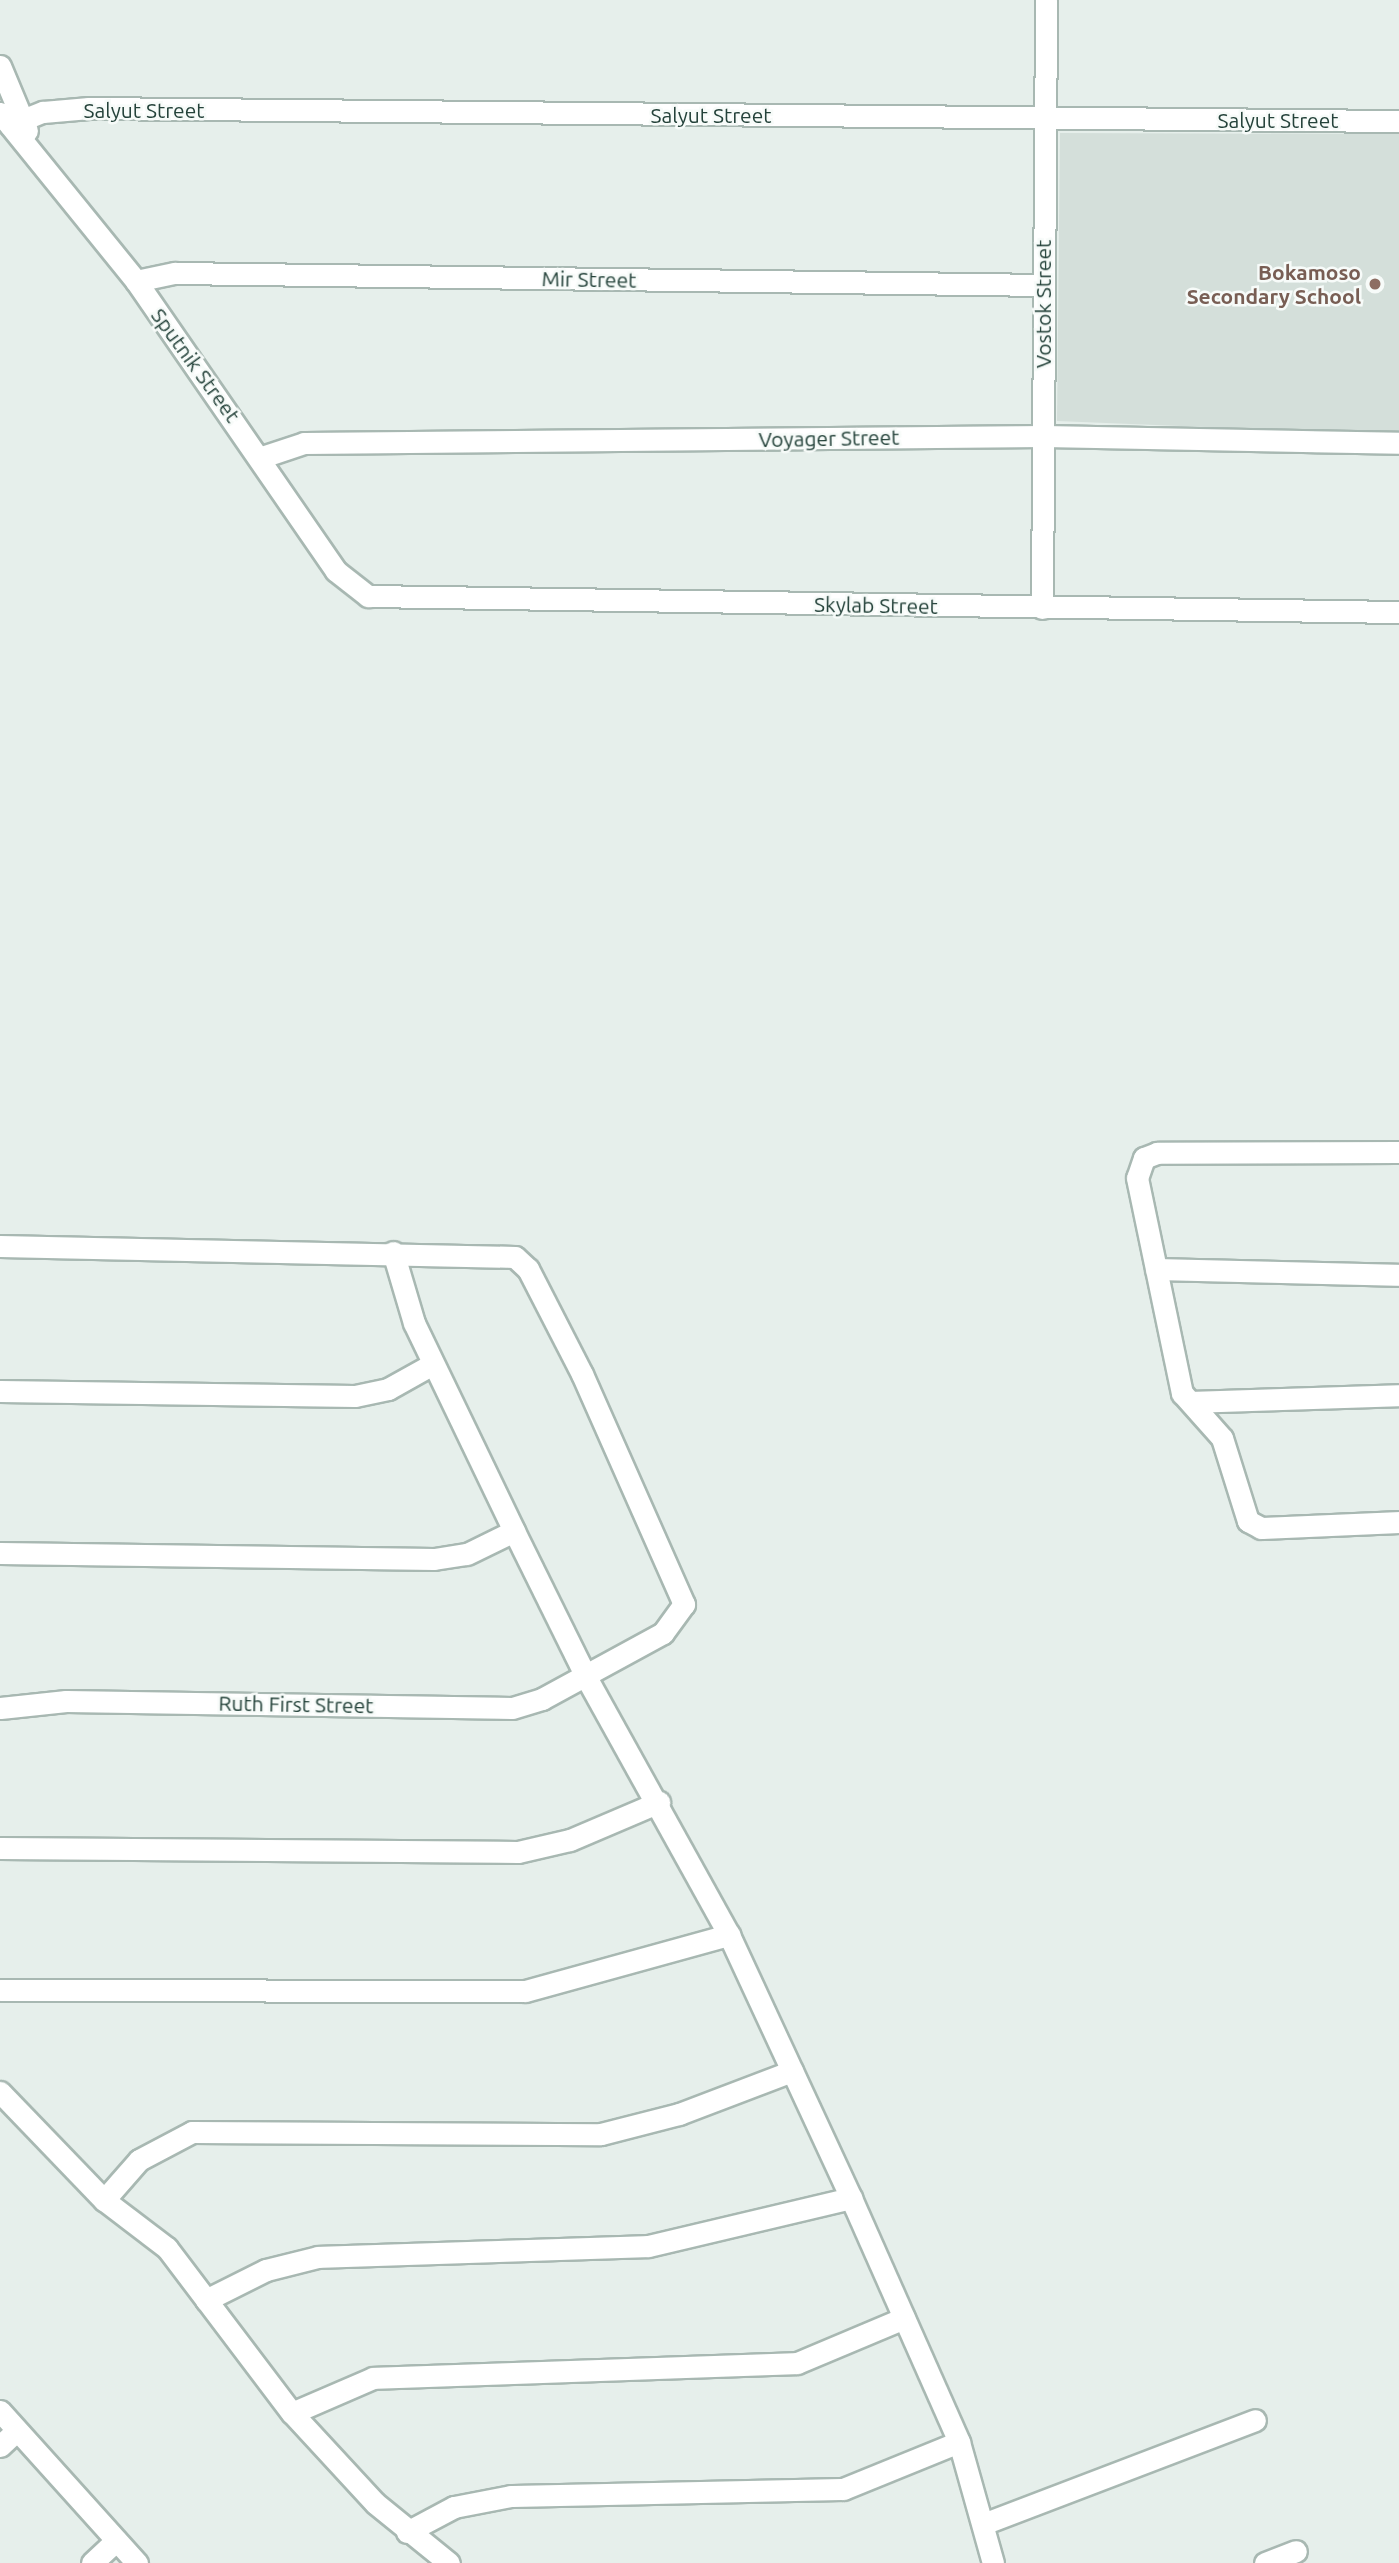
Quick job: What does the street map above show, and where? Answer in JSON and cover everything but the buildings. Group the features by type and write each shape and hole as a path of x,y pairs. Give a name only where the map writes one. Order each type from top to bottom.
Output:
{"street":[{"name":"Vostok Street","path":"1042,608 1042,285 1046,0"},
{"name":"Sputnik Street","path":"0,66 11,119 136,281 355,590"},
{"name":"Salyut Street","path":"11,119 89,108 1399,121"},
{"name":"Mir Street","path":"136,281 175,273 1042,285"},
{"name":"Voyager Street","path":"262,457 304,443 1044,436 1399,443"},
{"name":"Skylab Street","path":"355,590 393,600 1399,612"},
{"path":"1399,1152 1270,1150 1144,1158 1137,1178 1182,1393 1222,1438 1241,1506 1254,1526 1399,1522"},
{"name":"Ruth First Street","path":"0,1246 499,1253 523,1263 683,1592 682,1614 663,1633 586,1676 512,1708 66,1701 0,1709"},
{"path":"393,1252 433,1364 586,1676 659,1802 729,1934 851,2198 959,2442 993,2563"},
{"path":"1156,1269 1399,1275"},
{"path":"0,1391 355,1396 387,1389 433,1364"},
{"path":"1192,1402 1399,1395"},
{"path":"0,1553 434,1559 467,1554 514,1531"},
{"path":"0,1848 518,1852 570,1840 659,1802"},
{"path":"0,1990 526,1991 729,1934"},
{"path":"104,2200 139,2160 191,2132 601,2134 679,2114 792,2071"},
{"path":"0,2092 104,2200 167,2248 292,2413 407,2532 449,2563"},
{"path":"206,2300 266,2270 318,2257 648,2246 851,2198"},
{"path":"292,2413 373,2378 797,2363 904,2318"},
{"path":"0,2412 137,2563"},
{"path":"983,2524 1255,2420"},
{"path":"0,2446 17,2430"},
{"path":"407,2532 454,2507 511,2496 843,2489 959,2442"},
{"path":"92,2563 116,2541"},
{"path":"1265,2563 1296,2551"}],"shaded area":[{"path":"1060,133 1399,134 1399,435 1057,421"}],"place":[{"name":"Bokamoso Secondary School","path":"1375,284"}]}
